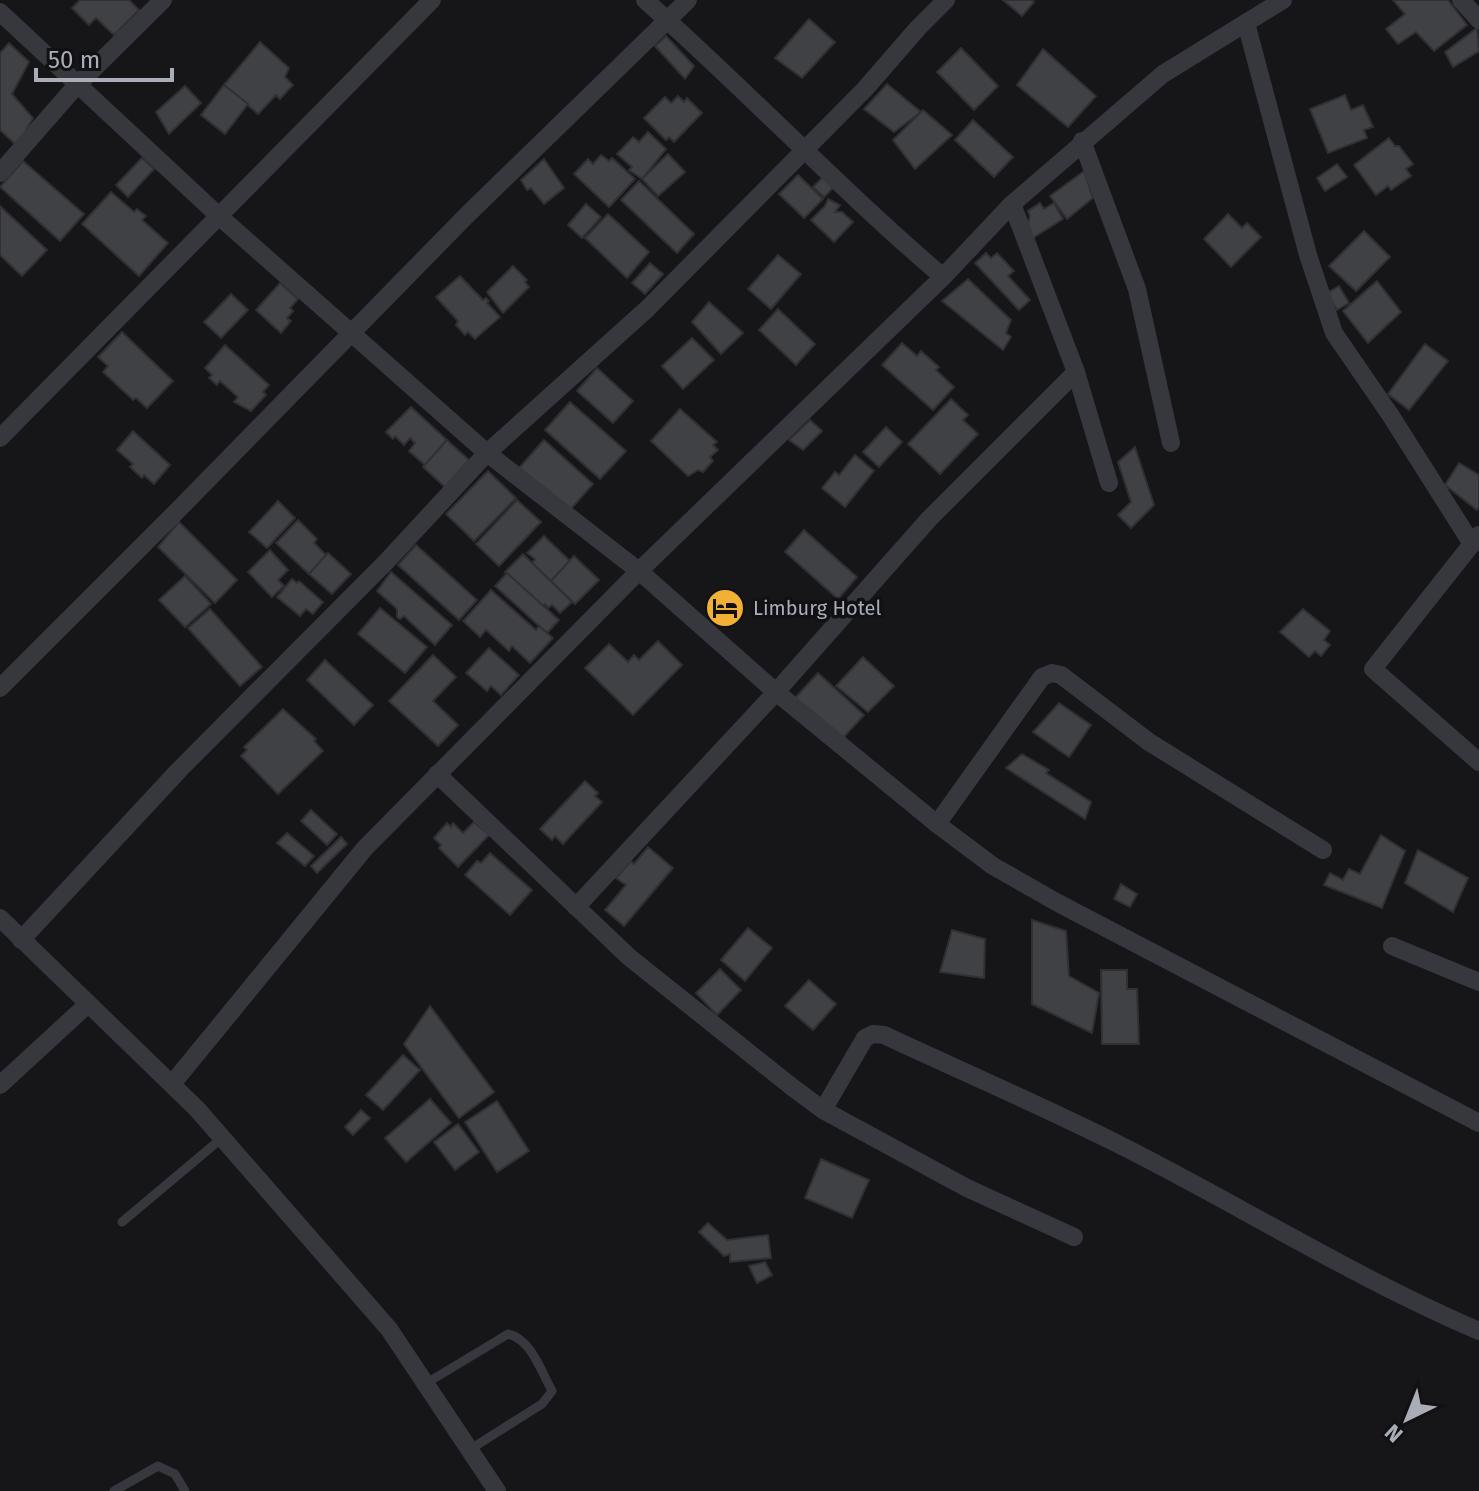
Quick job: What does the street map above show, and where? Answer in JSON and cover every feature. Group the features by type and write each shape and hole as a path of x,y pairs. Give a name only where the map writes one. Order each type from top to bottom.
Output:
{"street":[{"path":"0,173 76,86 163,0"},
{"path":"0,438 432,0"},
{"path":"645,0 894,235 943,277"},
{"path":"0,688 467,215 688,0"},
{"path":"21,940 170,780 386,562 487,453 647,309 865,89 946,0"},
{"path":"172,1084 365,848 639,571 943,277 1012,204 1163,74 1283,0"},
{"path":"1461,0 1479,20"},
{"path":"1,16 220,217 487,453 639,571 776,692 993,866 1479,1123"},
{"path":"1246,23 1308,255 1334,333 1477,543 1373,669 1479,762"},
{"path":"1082,141 1137,289 1171,443"},
{"path":"1012,204 1076,372 1109,483"},
{"path":"576,907 776,692 929,519 1076,372"},
{"path":"937,824 1042,677 1052,673 1061,675 1149,742 1323,850"},
{"path":"437,774 629,957 768,1070 823,1110 967,1188 1074,1237"},
{"path":"0,918 172,1084 389,1329 497,1491"},
{"path":"1392,946 1479,982"},
{"path":"0,1085 88,1004"},
{"path":"823,1110 865,1038 873,1034 884,1035 1116,1143 1335,1262 1423,1307 1479,1331"}],"lane":[{"path":"122,1222 222,1138"},
{"path":"425,1384 508,1334 518,1336 528,1347 552,1391 549,1397 469,1450"},
{"path":"114,1491 158,1466 175,1474 185,1491"}],"building":[{"path":"80,0 129,0 139,10 114,35 96,18 89,25 72,8"},
{"path":"1003,0 1032,0 1034,2 1022,16"},
{"path":"1393,0 1448,0 1467,25 1434,51 1416,32 1398,44 1386,29 1405,14"},
{"path":"809,19 835,42 802,78 775,58"},
{"path":"1477,28 1479,51 1453,67 1445,52"},
{"path":"666,36 694,66 685,79 655,46"},
{"path":"260,42 289,68 285,77 293,85 280,99 276,95 258,114 224,85"},
{"path":"9,43 29,62 12,94 33,118 17,146 0,130 0,53"},
{"path":"961,48 998,86 974,110 937,72"},
{"path":"1043,49 1096,96 1068,127 1017,85"},
{"path":"887,84 921,112 894,132 864,109"},
{"path":"224,85 248,104 225,134 201,115"},
{"path":"185,86 201,103 169,134 156,112"},
{"path":"1345,95 1351,110 1363,105 1373,127 1364,130 1367,138 1328,153 1310,109"},
{"path":"678,96 684,102 687,98 702,113 674,142 669,137 666,140 644,118 665,97 671,103"},
{"path":"923,110 952,135 915,169 893,140"},
{"path":"973,120 1013,157 994,177 955,140"},
{"path":"648,132 666,149 642,179 629,170 632,167 617,154 633,137 639,142"},
{"path":"1389,138 1413,164 1406,169 1411,176 1391,190 1388,186 1376,195 1354,165"},
{"path":"668,154 685,172 658,196 642,179"},
{"path":"601,155 609,161 612,158 635,179 609,207 574,174 588,159 593,164"},
{"path":"142,158 154,169 128,197 116,185"},
{"path":"544,159 564,188 544,204 531,188 527,190 521,180"},
{"path":"23,161 84,214 60,241 0,187"},
{"path":"1337,164 1347,177 1325,191 1317,178"},
{"path":"1084,171 1093,198 1067,219 1050,196"},
{"path":"798,175 823,199 804,218 779,194"},
{"path":"823,177 834,187 824,197 813,187"},
{"path":"639,181 694,234 677,253 621,200"},
{"path":"111,192 134,212 137,209 146,216 142,220 168,243 139,276 82,224"},
{"path":"828,199 840,205 835,212 842,212 853,222 834,242 811,220"},
{"path":"1040,203 1044,209 1054,203 1063,219 1031,239 1026,230 1030,216 1028,211"},
{"path":"586,204 601,217 582,238 568,225"},
{"path":"0,206 47,250 22,276 0,255"},
{"path":"608,214 649,252 627,278 585,238"},
{"path":"1228,214 1242,228 1247,223 1261,237 1231,267 1204,239"},
{"path":"1364,231 1390,257 1356,291 1329,266"},
{"path":"986,253 991,258 997,253 1014,271 1008,276 1030,300 1019,310 975,263"},
{"path":"778,255 801,274 771,309 748,289"},
{"path":"650,263 663,274 645,294 632,283"},
{"path":"513,266 527,280 525,282 529,287 503,313 487,292"},
{"path":"460,276 483,300 486,298 489,301 487,303 500,317 475,339 468,332 465,335 456,325 458,321 436,297"},
{"path":"968,279 1011,320 1006,333 1011,337 1003,350 942,301"},
{"path":"1377,281 1401,312 1368,343 1343,311"},
{"path":"280,283 298,299 290,308 293,311 287,318 291,321 281,333 256,310"},
{"path":"1339,286 1349,303 1337,310 1327,293"},
{"path":"231,294 248,310 221,338 204,322"},
{"path":"709,302 743,333 721,354 692,322"},
{"path":"778,309 815,344 796,365 759,330"},
{"path":"122,332 173,381 147,408 136,398 133,400 103,372 108,366 98,357"},
{"path":"692,338 714,360 683,389 662,366"},
{"path":"902,343 917,356 921,351 939,367 936,370 954,387 933,410 882,365"},
{"path":"1425,344 1448,361 1409,410 1388,394"},
{"path":"225,345 269,385 263,392 266,395 251,411 234,402 238,397 220,381 217,385 209,378 212,375 205,368"},
{"path":"597,368 633,401 613,423 577,391"},
{"path":"951,399 968,415 963,420 978,434 940,474 908,444"},
{"path":"570,402 626,451 600,479 545,430"},
{"path":"411,407 447,440 425,465 409,451 415,443 410,438 404,445 386,432"},
{"path":"680,409 717,442 713,445 718,450 710,457 713,461 703,472 698,470 688,476 651,441"},
{"path":"810,420 822,431 803,450 789,440"},
{"path":"886,427 902,442 879,467 863,452"},
{"path":"133,431 170,465 154,484 130,467 133,464 117,450"},
{"path":"447,440 469,460 445,487 423,467"},
{"path":"544,440 593,484 568,512 519,468"},
{"path":"1135,447 1154,505 1131,528 1118,515 1131,502 1118,462"},
{"path":"855,455 874,471 845,507 822,488 835,472 839,475"},
{"path":"1459,463 1479,475 1477,510 1445,485"},
{"path":"488,471 516,498 474,541 446,514"},
{"path":"517,500 541,522 499,566 476,544"},
{"path":"278,501 295,518 267,548 249,532"},
{"path":"298,520 317,539 314,543 326,555 309,574 276,543"},
{"path":"179,522 237,580 215,603 158,547"},
{"path":"804,530 857,577 838,599 785,552"},
{"path":"544,536 570,561 551,581 532,563 535,559 527,553"},
{"path":"416,545 477,600 459,620 398,565"},
{"path":"270,550 288,570 278,580 284,586 272,597 248,572"},
{"path":"328,553 351,574 332,594 309,574"},
{"path":"523,554 572,602 560,613 552,605 542,607 505,572"},
{"path":"574,556 599,580 575,604 551,581"},
{"path":"391,572 452,625 435,645 404,616 400,619 397,617 397,609 377,591"},
{"path":"507,573 559,620 547,633 495,586"},
{"path":"185,576 211,604 185,627 159,600"},
{"path":"292,579 297,583 299,581 323,602 313,614 306,609 300,616 277,597"},
{"path":"491,590 536,630 539,626 553,638 530,663 512,646 509,651 486,630 480,637 463,621"},
{"path":"380,608 427,647 405,673 358,634"},
{"path":"210,609 262,667 240,686 188,628"},
{"path":"1303,609 1330,631 1324,640 1330,645 1321,656 1315,651 1309,657 1280,632"},
{"path":"658,641 682,665 633,715 585,668 609,644 628,662 634,655 639,660"},
{"path":"489,648 519,675 501,695 491,686 487,691 466,673"},
{"path":"433,655 456,677 433,701 458,725 438,746 389,701"},
{"path":"863,657 894,686 868,712 836,686"},
{"path":"325,660 373,705 354,725 307,680"},
{"path":"818,673 864,715 841,740 795,698"},
{"path":"1059,703 1091,725 1069,757 1033,732"},
{"path":"283,709 316,739 314,741 323,751 278,794 241,756 247,750 244,747"},
{"path":"1022,754 1091,802 1085,819 1006,768"},
{"path":"585,781 598,793 595,796 602,802 563,844 555,836 552,840 540,829"},
{"path":"311,810 337,834 327,845 301,821"},
{"path":"474,822 489,835 458,867 439,848 441,845 434,838 447,823 451,827 453,823 463,833"},
{"path":"287,833 314,856 305,866 277,843"},
{"path":"1381,835 1405,851 1382,908 1324,885 1330,873 1343,880 1349,869 1360,874"},
{"path":"341,837 347,844 317,873 311,866"},
{"path":"648,847 673,868 624,926 605,910 626,885 616,878 631,861 634,864"},
{"path":"1418,850 1468,878 1453,912 1405,883"},
{"path":"490,853 532,890 510,915 465,875 477,861 481,863"},
{"path":"1121,884 1137,894 1130,907 1114,899"},
{"path":"1032,920 1066,931 1069,976 1099,993 1092,1033 1032,1004"},
{"path":"748,928 772,948 745,981 721,960"},
{"path":"952,930 985,939 984,978 940,972"},
{"path":"720,969 741,990 717,1015 696,993"},
{"path":"1101,970 1127,970 1127,989 1137,989 1139,1044 1102,1044"},
{"path":"809,980 836,1004 813,1030 785,1006"},
{"path":"430,1006 494,1092 459,1118 404,1044"},
{"path":"403,1055 420,1070 383,1110 366,1095"},
{"path":"430,1099 451,1123 406,1162 385,1138"},
{"path":"497,1101 529,1151 497,1172 465,1122"},
{"path":"361,1110 370,1118 353,1135 345,1127"},
{"path":"458,1124 479,1152 455,1170 434,1142"},
{"path":"821,1159 869,1180 852,1218 805,1198"},
{"path":"708,1223 727,1240 768,1235 771,1258 730,1262 730,1254 724,1256 699,1232"},
{"path":"765,1262 772,1275 757,1283 749,1266"}],"place":[{"name":"Limburg Hotel","path":"725,608"}]}
